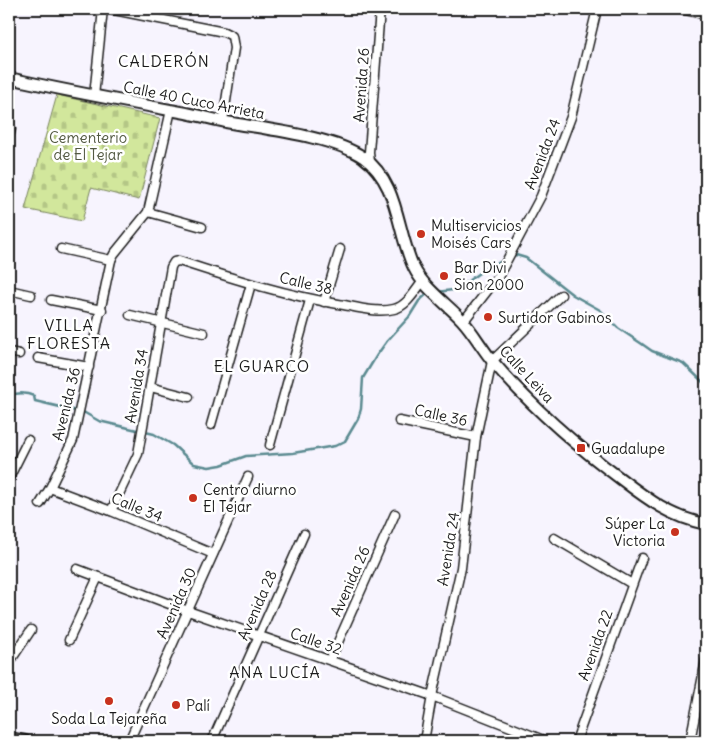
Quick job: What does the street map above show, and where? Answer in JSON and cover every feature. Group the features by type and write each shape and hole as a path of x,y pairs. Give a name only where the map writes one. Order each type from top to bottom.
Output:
{"main road":[{"name":"Calle 40 Cuco Arrieta","path":"9,78 300,135 348,149 370,163"},
{"name":"Calle Leiva","path":"370,163 379,174 393,199 414,268 423,281 464,322 492,361 532,404 599,463 651,502 676,515 706,524"},
{"path":"9,738 25,741"}],"street":[{"path":"94,96 103,9"},
{"path":"109,9 224,32 232,36 234,48 223,121"},
{"name":"Avenida 26","path":"370,163 368,152 380,9"},
{"name":"Avenida 24","path":"464,322 498,277 541,196 571,117 597,9"},
{"path":"681,9 706,15"},
{"name":"Avenida 36","path":"40,504 50,488 73,440 112,260 114,254 148,212 171,110"},
{"path":"148,212 202,227"},
{"path":"61,249 112,260"},
{"path":"324,302 340,249"},
{"name":"Calle 38","path":"174,262 179,261 310,300 362,308 394,309 404,305 423,281"},
{"name":"Avenida 34","path":"111,511 138,454 171,267 174,262"},
{"path":"211,425 251,284"},
{"path":"9,290 31,295"},
{"path":"492,361 562,295"},
{"path":"51,300 102,310"},
{"path":"270,445 310,300"},
{"path":"130,315 204,333"},
{"path":"9,352 20,354"},
{"path":"38,358 89,367"},
{"name":"Avenida 24","path":"424,741 460,568 476,437 492,361"},
{"path":"150,387 189,397"},
{"name":"Calle 36","path":"399,421 476,437"},
{"name":"Avenida 36","path":"10,475 28,440"},
{"name":"Avenida 30","path":"129,741 248,477"},
{"name":"Calle 34","path":"50,488 111,511 213,554"},
{"name":"Avenida 26","path":"330,660 395,514"},
{"name":"Avenida 28","path":"212,741 304,534"},
{"path":"554,538 632,584"},
{"name":"Avenida 22","path":"576,741 642,558"},
{"name":"Calle 32","path":"77,569 188,611 432,696 546,741"},
{"path":"69,640 98,576"},
{"path":"9,663 32,630"},
{"path":"690,741 706,660"}],"green space":[{"name":"Cementerio de El Tejar","path":"57,95 160,118 139,200 91,188 82,221 25,209"}],"waterway":[{"path":"512,257 516,255 526,258 573,295 600,310 618,328 652,351 683,363 706,385"},
{"path":"436,292 453,290 486,268 503,261"},
{"path":"9,395 18,393 28,394 34,396 35,401 85,413 99,421 154,434 173,445 194,464 209,467 221,465 246,456 293,453 335,446 345,441 358,419 361,409 363,378 387,341 409,317 419,301 428,293"}],"place":[{"name":"Multiservicios Moisés Cars","path":"421,234"},
{"name":"Bar Divi Sion 2000","path":"444,276"},
{"name":"Surtidor Gabinos","path":"488,317"},
{"name":"Guadalupe","path":"581,448"},
{"name":"Centro diurno El Tejar","path":"193,498"},
{"name":"Súper La Victoria","path":"675,532"},
{"name":"Soda La Tejareña","path":"109,701"},
{"name":"Palí","path":"176,705"}],"district":[{"name":"CALDERÓN","path":"164,61"},
{"name":"VILLA FLORESTA","path":"69,334"},
{"name":"EL GUARCO","path":"262,366"},
{"name":"ANA LUCÍA","path":"275,672"}]}
